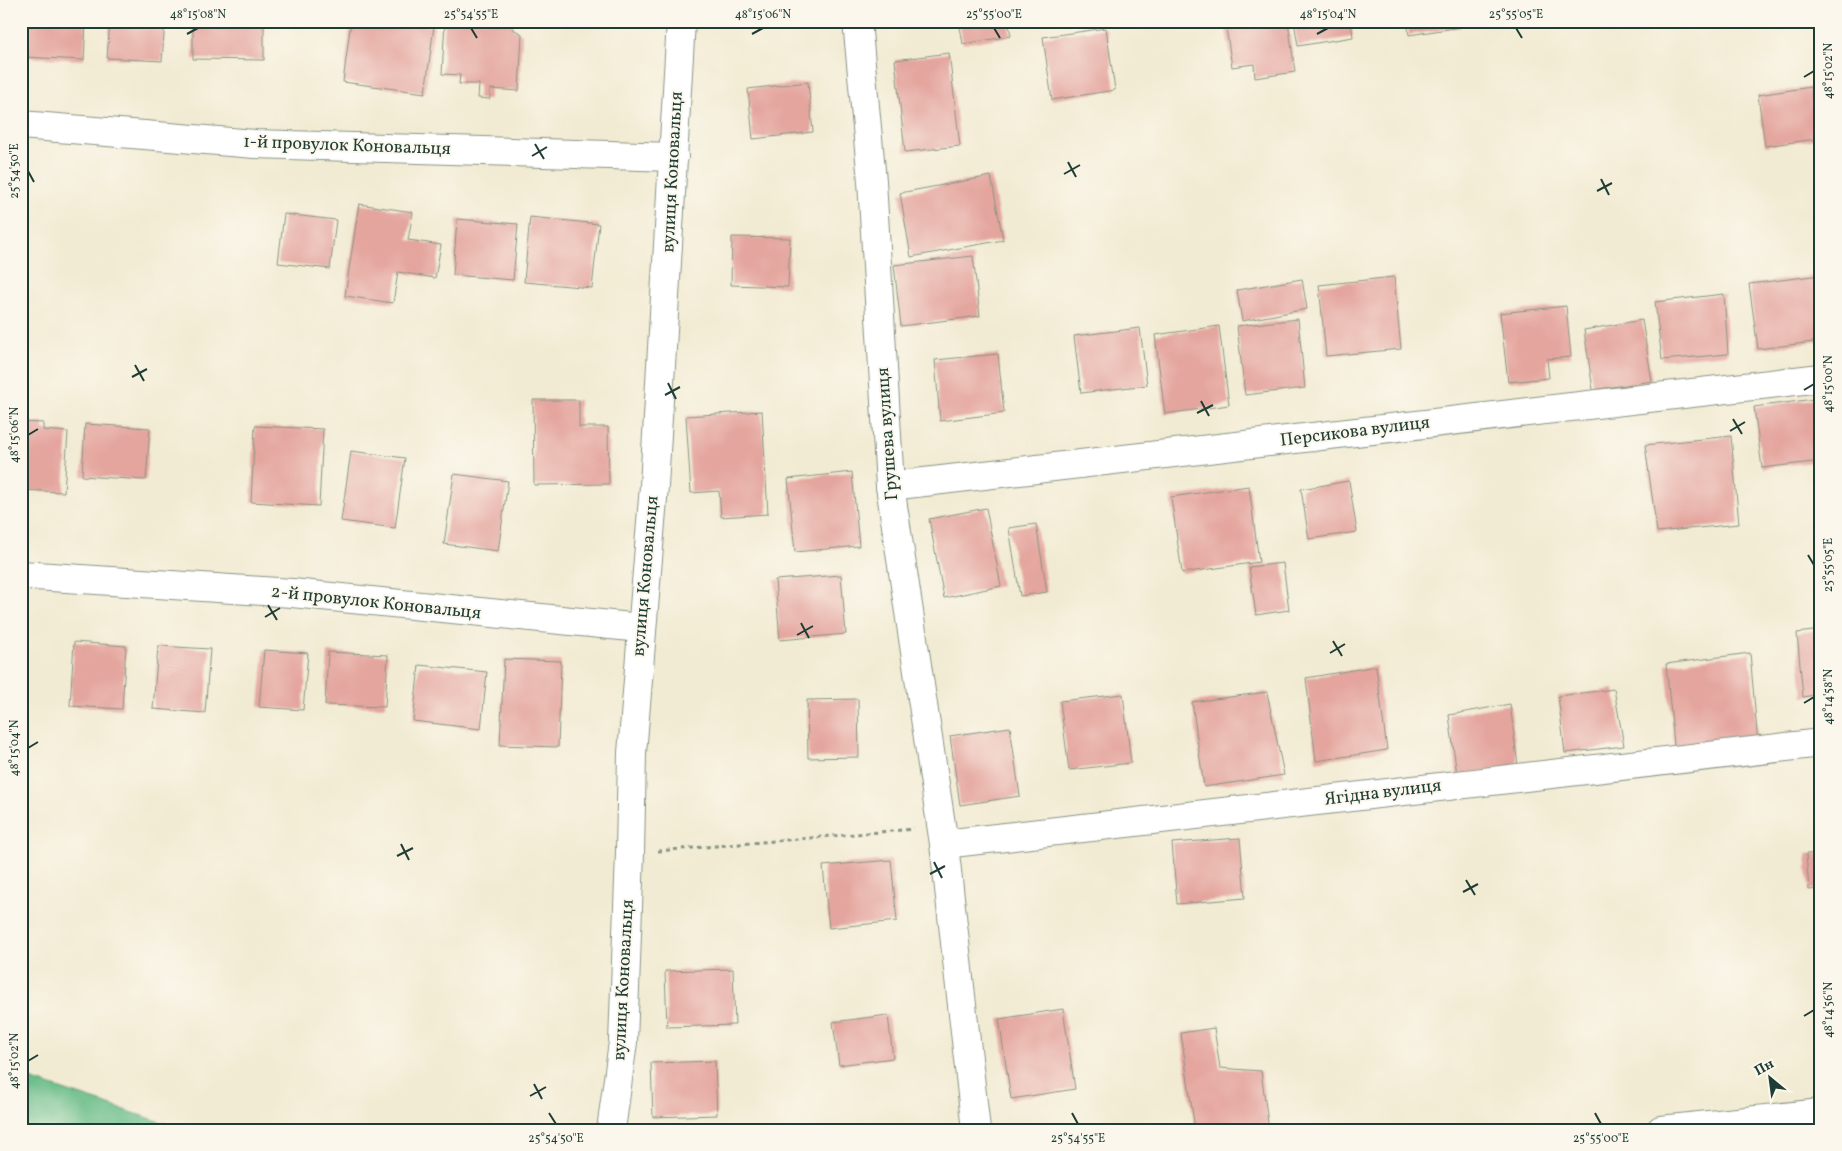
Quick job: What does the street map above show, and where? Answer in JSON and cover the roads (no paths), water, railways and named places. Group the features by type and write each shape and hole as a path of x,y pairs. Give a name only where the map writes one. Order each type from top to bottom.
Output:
{"street":[{"name":"вулиця Коновальця","path":"611,1130 623,1042 632,753 654,486 681,21"},
{"name":"Грушева вулиця","path":"857,21 872,181 890,486 943,835 976,1130"},
{"name":"1-й провулок Коновальця","path":"21,125 255,144 674,157"},
{"name":"Персикова вулиця","path":"890,486 1821,378"},
{"name":"2-й провулок Коновальця","path":"21,575 292,593 642,628"},
{"name":"Ягідна вулиця","path":"943,835 1821,743"},
{"path":"1662,1130 1821,1112"}]}
